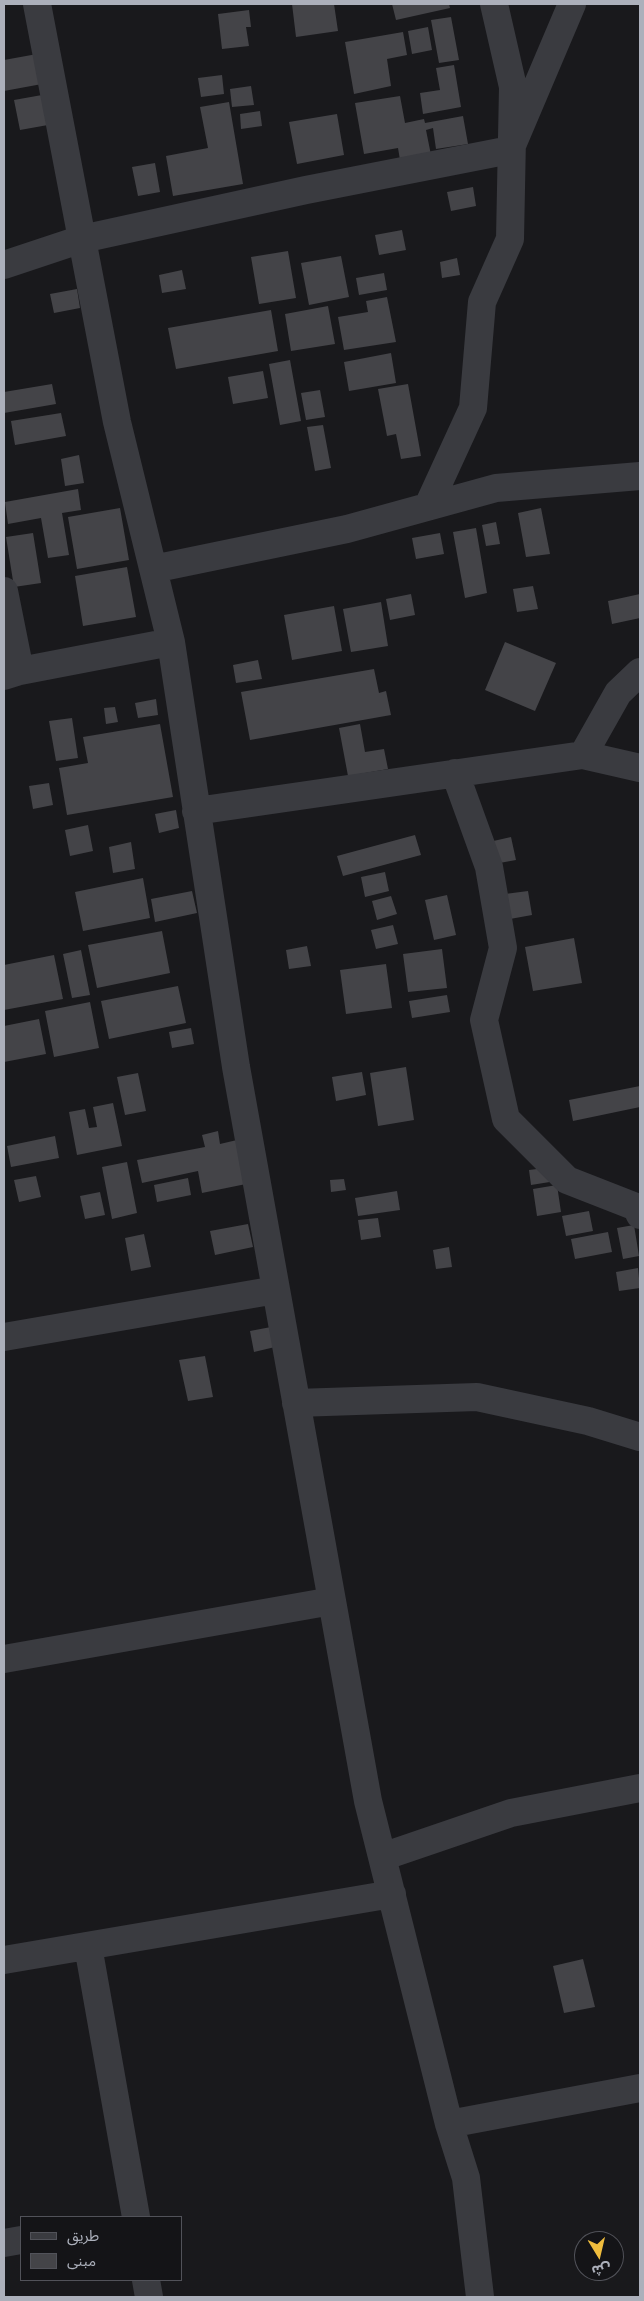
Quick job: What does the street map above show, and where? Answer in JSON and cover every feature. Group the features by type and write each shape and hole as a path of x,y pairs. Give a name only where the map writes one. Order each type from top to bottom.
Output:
{"street":[{"path":"37,4 117,422 171,642 236,1067 368,1801 449,2124 466,2178 480,2297"},
{"path":"428,506 473,408 482,302 510,240 510,150 513,87 494,4"},
{"path":"510,150 572,4"},
{"path":"4,265 82,239 306,190 510,150"},
{"path":"153,569 347,528 496,488 640,476"},
{"path":"4,591 12,673 171,642"},
{"path":"584,755 618,693 640,672"},
{"path":"196,811 584,755 640,768"},
{"path":"455,774 489,867 503,948 484,1020 506,1119 567,1180 636,1207 640,1215"},
{"path":"4,1337 276,1290"},
{"path":"296,1403 477,1397 588,1421 640,1437"},
{"path":"4,1659 332,1601"},
{"path":"382,1857 511,1813 640,1788"},
{"path":"4,1960 392,1894"},
{"path":"88,1946 136,2216"},
{"path":"449,2124 640,2088"},
{"path":"4,2243 20,2240"},
{"path":"146,2281 149,2297"}],"building":[{"path":"292,4 334,4 338,31 296,37"},
{"path":"392,4 449,4 450,8 396,20"},
{"path":"249,10 251,27 246,27 249,46 222,49 218,14"},
{"path":"451,17 459,60 439,63 431,20"},
{"path":"428,27 432,50 412,54 408,31"},
{"path":"403,32 407,55 387,59 391,86 354,94 345,42"},
{"path":"37,54 42,84 4,91 4,60"},
{"path":"454,65 461,107 423,114 420,93 440,90 436,68"},
{"path":"222,75 224,94 201,97 198,78"},
{"path":"251,86 254,105 232,107 230,89"},
{"path":"42,95 48,125 20,130 14,100"},
{"path":"400,96 405,123 424,119 425,123 463,116 468,144 436,149 433,128 426,130 431,155 400,160 398,148 364,154 355,103"},
{"path":"229,102 243,184 173,196 166,156 208,148 200,107"},
{"path":"260,111 262,126 241,129 240,114"},
{"path":"337,114 344,155 297,164 289,122"},
{"path":"155,163 160,192 138,196 132,167"},
{"path":"473,187 476,206 451,211 447,192"},
{"path":"402,230 406,250 379,255 375,235"},
{"path":"288,251 296,298 259,304 251,257"},
{"path":"341,256 349,297 309,305 301,263"},
{"path":"457,258 460,275 442,278 440,262"},
{"path":"182,270 186,289 162,293 159,275"},
{"path":"384,273 387,290 359,295 356,278"},
{"path":"77,289 80,308 54,313 50,294"},
{"path":"387,297 396,342 344,350 338,317 368,312 366,301"},
{"path":"328,306 335,344 291,351 285,314"},
{"path":"271,310 278,351 176,369 168,328"},
{"path":"391,353 396,383 349,391 344,362"},
{"path":"290,360 301,421 280,425 269,364"},
{"path":"263,371 268,398 233,404 228,377"},
{"path":"52,384 56,404 4,413 4,392"},
{"path":"408,384 421,456 401,459 396,434 387,436 378,389"},
{"path":"320,390 325,417 306,420 301,393"},
{"path":"61,413 66,436 15,445 11,421"},
{"path":"323,425 331,468 315,471 307,427"},
{"path":"79,455 84,483 65,486 61,459"},
{"path":"78,489 81,510 62,513 69,555 48,558 41,518 8,524 5,502"},
{"path":"120,508 129,560 77,569 68,517"},
{"path":"541,508 550,554 526,557 518,513"},
{"path":"496,522 500,544 486,546 482,525"},
{"path":"476,528 487,593 465,598 453,532"},
{"path":"33,533 41,583 14,587 6,537"},
{"path":"440,533 444,554 416,559 412,538"},
{"path":"127,567 136,617 83,626 75,576"},
{"path":"533,586 538,609 517,612 513,589"},
{"path":"411,594 415,615 390,620 386,599"},
{"path":"640,594 640,618 612,624 608,601"},
{"path":"381,602 388,646 351,652 343,609"},
{"path":"334,606 342,651 292,660 284,615"},
{"path":"505,642 556,663 535,711 485,690"},
{"path":"258,660 262,679 236,683 233,665"},
{"path":"374,669 379,693 386,691 391,715 250,740 241,692"},
{"path":"156,699 158,715 138,718 135,703"},
{"path":"115,707 118,722 106,724 104,708"},
{"path":"72,718 78,758 56,761 49,721"},
{"path":"160,724 173,797 67,815 59,768 88,763 83,737"},
{"path":"360,724 365,752 384,749 388,769 348,776 339,728"},
{"path":"49,783 53,805 33,809 29,786"},
{"path":"176,810 179,828 159,833 155,814"},
{"path":"88,825 93,851 70,856 65,830"},
{"path":"415,835 421,855 343,876 337,856"},
{"path":"511,837 516,860 494,864 489,842"},
{"path":"131,842 135,869 113,873 109,847"},
{"path":"385,872 389,891 365,897 361,877"},
{"path":"143,878 150,918 83,931 75,892"},
{"path":"192,891 197,913 155,922 151,899"},
{"path":"528,891 532,915 510,919 505,894"},
{"path":"447,895 456,935 434,940 425,900"},
{"path":"391,896 397,914 377,920 372,901"},
{"path":"393,925 398,944 376,949 371,930"},
{"path":"162,931 170,973 97,988 88,945"},
{"path":"574,938 582,983 533,991 525,947"},
{"path":"307,946 311,966 289,969 286,950"},
{"path":"442,949 447,988 408,992 403,954"},
{"path":"81,950 90,995 72,998 63,954"},
{"path":"54,955 63,999 4,1010 4,965"},
{"path":"386,964 392,1008 346,1014 340,970"},
{"path":"178,986 186,1023 109,1039 101,1001"},
{"path":"447,995 450,1012 412,1018 409,1001"},
{"path":"90,1002 99,1048 54,1057 45,1011"},
{"path":"39,1019 46,1054 4,1062 4,1026"},
{"path":"191,1028 194,1044 172,1048 169,1032"},
{"path":"406,1067 414,1120 378,1126 370,1073"},
{"path":"362,1072 366,1095 336,1101 332,1077"},
{"path":"138,1073 146,1111 125,1115 117,1077"},
{"path":"640,1086 640,1107 573,1121 569,1100"},
{"path":"113,1103 122,1146 77,1155 69,1112 85,1109 89,1128 97,1127 93,1107"},
{"path":"218,1131 220,1144 237,1140 246,1184 202,1193 198,1171 142,1183 137,1160 205,1147 202,1135"},
{"path":"55,1136 59,1158 11,1167 7,1146"},
{"path":"127,1162 137,1213 112,1219 102,1167"},
{"path":"553,1167 556,1181 531,1185 529,1170"},
{"path":"36,1176 41,1197 19,1202 14,1180"},
{"path":"188,1178 191,1195 157,1202 154,1185"},
{"path":"344,1179 346,1190 331,1192 330,1180"},
{"path":"557,1185 561,1212 537,1216 533,1189"},
{"path":"397,1191 400,1210 358,1216 355,1198"},
{"path":"100,1192 105,1215 85,1219 80,1196"},
{"path":"589,1211 593,1231 566,1236 562,1216"},
{"path":"378,1218 381,1237 361,1240 358,1220"},
{"path":"248,1224 253,1247 215,1255 210,1231"},
{"path":"634,1225 639,1256 623,1259 617,1228"},
{"path":"608,1232 612,1252 575,1259 571,1239"},
{"path":"144,1234 151,1267 131,1271 125,1238"},
{"path":"449,1247 452,1267 436,1269 433,1250"},
{"path":"638,1268 640,1288 619,1291 616,1272"},
{"path":"271,1327 275,1347 254,1352 250,1331"},
{"path":"205,1356 213,1397 188,1401 179,1360"},
{"path":"583,1959 595,2007 564,2013 553,1966"}]}
